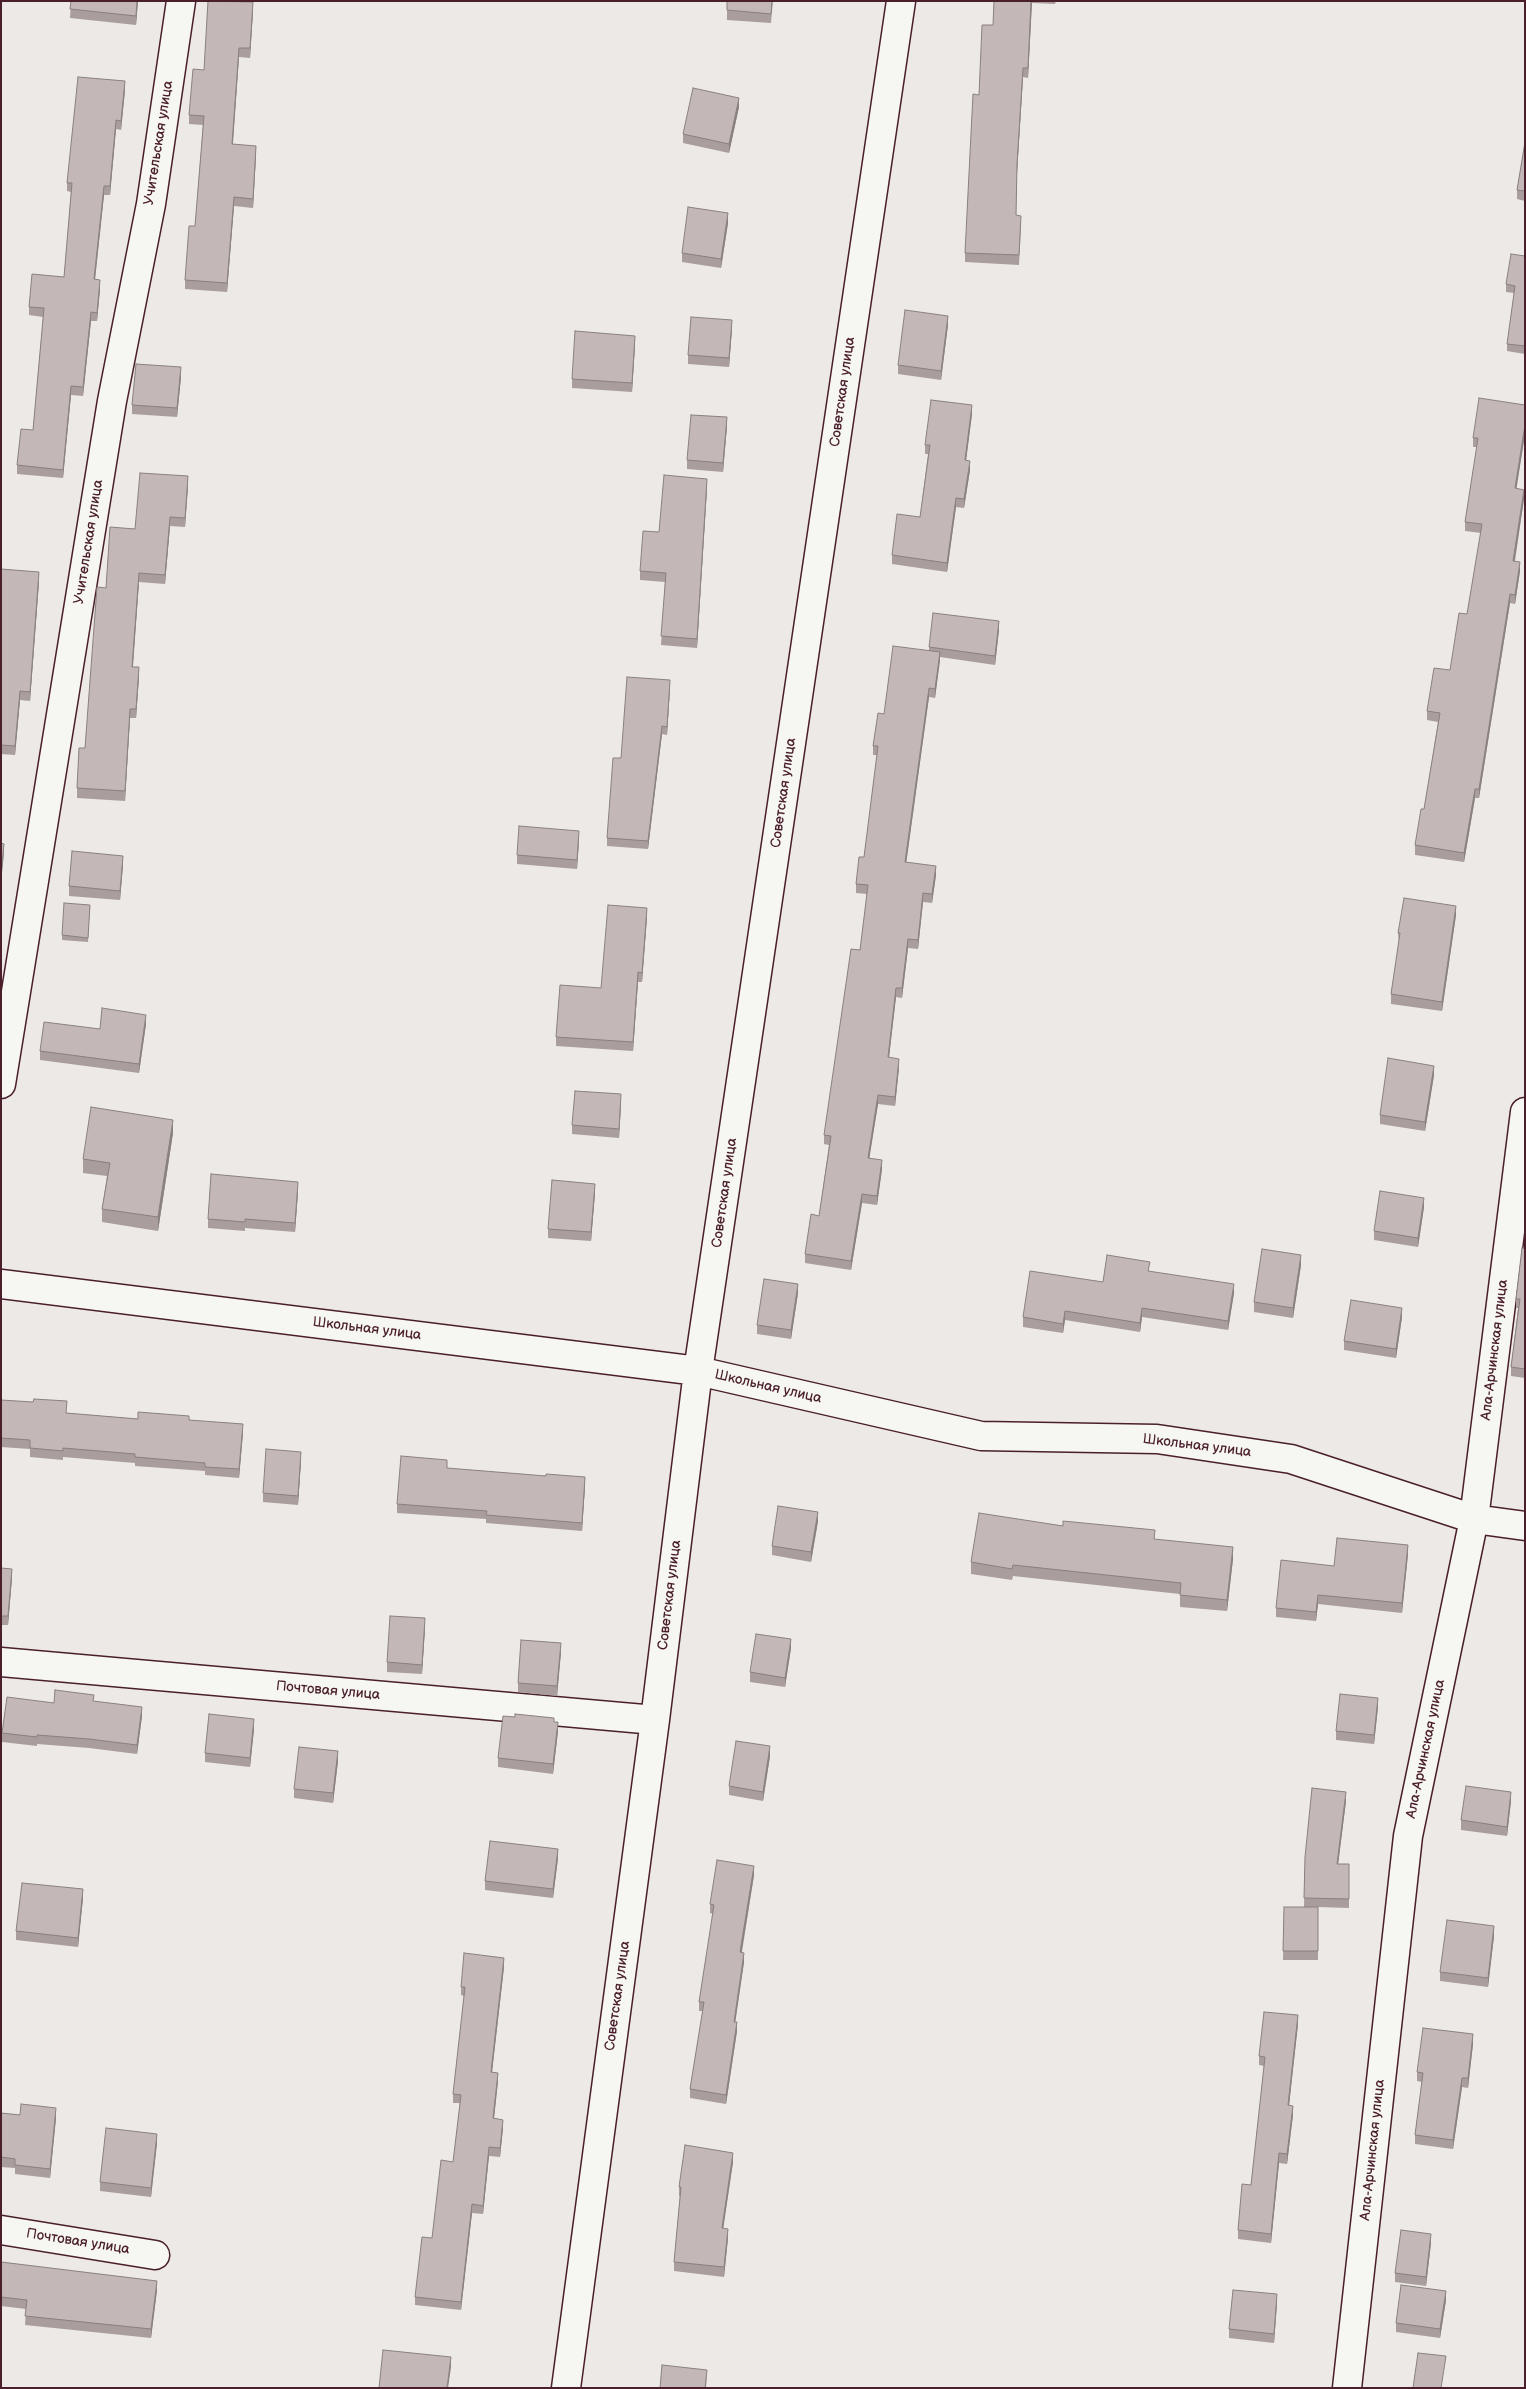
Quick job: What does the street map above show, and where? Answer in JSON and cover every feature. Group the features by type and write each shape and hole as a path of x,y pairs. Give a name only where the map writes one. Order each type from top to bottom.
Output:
{"street":[{"name":"Учительская улица","path":"1,1084 112,401 151,204 181,1"},
{"name":"Советская улица","path":"566,2388 655,1720 698,1371 901,1"},
{"name":"Ала-Арчинская улица","path":"1347,2388 1408,1836 1474,1519 1525,1112"},
{"name":"Школьная улица","path":"1,1284 698,1371 981,1436 1157,1439 1291,1459 1474,1519 1525,1526"},
{"name":"Почтовая улица","path":"1,1662 655,1720"},
{"name":"Почтовая улица","path":"1,2230 155,2255"}],"building":[{"path":"71,1 137,1 136,16 70,9"},
{"path":"208,1 253,2 250,48 239,48 232,144 256,146 253,199 234,197 227,283 185,280 189,226 195,226 204,116 189,115 193,69 204,70"},
{"path":"727,1 772,1 771,14 727,10"},
{"path":"994,1 1031,1 1028,68 1023,68 1017,164 1016,215 1021,216 1019,255 965,253 973,94 979,95 982,25 993,25"},
{"path":"78,77 125,81 121,121 116,120 110,186 104,186 94,279 100,280 97,313 91,312 83,387 71,386 63,470 17,465 21,429 33,430 44,308 29,307 32,274 64,277 72,183 67,183"},
{"path":"693,88 739,98 729,144 683,134"},
{"path":"1525,142 1525,191 1517,190"},
{"path":"688,207 728,213 721,259 682,253"},
{"path":"1511,254 1525,256 1525,346 1507,344 1515,286 1506,284"},
{"path":"905,310 948,316 941,371 898,365"},
{"path":"691,317 732,320 729,358 688,355"},
{"path":"575,331 635,336 632,383 572,379"},
{"path":"136,364 181,367 177,408 132,405"},
{"path":"1479,398 1525,405 1525,425 1515,488 1524,490 1513,561 1520,562 1515,595 1510,594 1479,789 1475,789 1464,853 1415,845 1421,809 1424,809 1440,713 1427,711 1434,668 1450,670 1459,613 1467,614 1482,524 1465,522 1478,438 1473,438"},
{"path":"931,400 972,405 965,460 970,461 964,499 956,498 947,563 892,555 897,514 920,517 930,445 925,445"},
{"path":"691,415 727,417 723,463 687,460"},
{"path":"140,473 188,476 185,518 170,517 165,575 139,573 132,667 139,667 136,709 130,709 125,791 77,788 79,748 85,748 97,587 106,588 110,527 135,529"},
{"path":"664,475 707,479 697,639 661,636 666,573 640,571 643,531 659,532"},
{"path":"1,569 39,572 30,692 20,691 15,746 1,745"},
{"path":"933,613 999,621 995,656 929,647"},
{"path":"893,646 940,652 935,689 929,688 905,862 936,866 932,894 923,893 918,940 908,939 902,988 896,988 888,1057 899,1059 895,1097 878,1095 868,1158 882,1160 877,1196 862,1194 851,1261 805,1254 811,1214 819,1216 831,1136 824,1135 851,949 860,950 868,885 856,884 859,857 864,857 878,746 873,746 878,713 884,714"},
{"path":"627,677 670,680 667,727 662,726 648,841 607,838 613,758 621,758"},
{"path":"519,826 579,831 577,860 517,855"},
{"path":"1,843 4,844 1,874"},
{"path":"72,851 123,856 120,891 69,886"},
{"path":"1404,898 1456,906 1442,1002 1391,994"},
{"path":"64,903 90,905 88,938 62,935"},
{"path":"608,905 647,908 642,973 638,972 633,1042 556,1037 560,985 601,988"},
{"path":"102,1008 146,1015 139,1064 40,1051 44,1022 100,1029"},
{"path":"1388,1058 1434,1066 1425,1122 1380,1115"},
{"path":"575,1091 621,1094 619,1129 572,1125"},
{"path":"91,1107 173,1120 158,1217 102,1209 110,1163 83,1159"},
{"path":"211,1174 298,1182 295,1223 245,1219 245,1222 208,1219"},
{"path":"552,1180 595,1184 591,1232 548,1229"},
{"path":"1380,1191 1424,1198 1418,1238 1374,1231"},
{"path":"1522,1248 1525,1249 1525,1369 1511,1367 1520,1299 1516,1299"},
{"path":"1262,1249 1301,1255 1293,1308 1254,1302"},
{"path":"1107,1255 1150,1262 1148,1271 1234,1284 1228,1321 1142,1308 1140,1323 1065,1311 1063,1324 1023,1317 1030,1271 1103,1282"},
{"path":"764,1279 798,1284 791,1330 757,1325"},
{"path":"1351,1300 1402,1308 1396,1349 1344,1341"},
{"path":"34,1399 67,1401 66,1413 138,1419 138,1412 189,1416 189,1420 243,1424 239,1469 205,1467 205,1463 135,1457 135,1454 63,1448 63,1451 30,1448 30,1440 1,1438 1,1400 33,1402"},
{"path":"266,1449 301,1452 298,1496 263,1493"},
{"path":"401,1456 447,1460 447,1468 546,1476 546,1474 585,1477 582,1523 486,1515 487,1511 397,1504"},
{"path":"778,1506 818,1512 811,1552 772,1546"},
{"path":"979,1513 1063,1526 1063,1521 1155,1530 1154,1539 1233,1547 1227,1600 1180,1595 1181,1583 1013,1565 1012,1569 971,1562"},
{"path":"1337,1538 1408,1545 1402,1603 1318,1595 1316,1612 1276,1608 1281,1560 1334,1566"},
{"path":"1,1568 12,1569 8,1616 1,1616"},
{"path":"390,1616 425,1618 422,1665 387,1662"},
{"path":"756,1634 791,1639 785,1678 750,1672"},
{"path":"521,1640 561,1643 557,1686 518,1683"},
{"path":"55,1690 94,1695 93,1701 142,1707 137,1745 89,1739 37,1735 37,1737 2,1733 7,1697 54,1703"},
{"path":"1340,1694 1378,1698 1374,1735 1336,1731"},
{"path":"209,1714 254,1719 250,1758 205,1753"},
{"path":"515,1714 554,1718 554,1722 558,1722 553,1764 498,1758 503,1716 515,1717"},
{"path":"736,1741 770,1746 763,1792 729,1786"},
{"path":"299,1747 338,1751 333,1793 294,1789"},
{"path":"1466,1786 1511,1792 1507,1827 1461,1820"},
{"path":"1312,1788 1346,1792 1337,1864 1349,1864 1349,1899 1304,1898 1305,1857"},
{"path":"490,1841 558,1849 553,1889 485,1881"},
{"path":"717,1860 754,1866 740,1952 744,1953 734,2022 737,2022 726,2095 690,2089 704,2002 699,2002 714,1905 710,1904"},
{"path":"22,1883 83,1889 78,1938 16,1931"},
{"path":"1284,1907 1318,1907 1318,1951 1283,1951"},
{"path":"1447,1920 1494,1926 1488,1978 1440,1972"},
{"path":"464,1953 504,1958 491,2072 498,2073 493,2118 503,2120 500,2148 489,2147 483,2206 472,2204 461,2302 415,2297 422,2237 432,2238 441,2160 453,2162 461,2095 453,2094 465,1987 461,1987"},
{"path":"1264,2012 1298,2015 1288,2105 1293,2106 1287,2154 1279,2153 1271,2234 1238,2230 1242,2184 1251,2185 1265,2057 1259,2056"},
{"path":"1423,2028 1473,2034 1468,2078 1462,2078 1453,2140 1415,2135 1423,2073 1417,2072"},
{"path":"21,2104 56,2108 50,2169 15,2165 15,2159 1,2157 1,2113 20,2115"},
{"path":"106,2128 157,2134 151,2188 100,2182"},
{"path":"685,2145 733,2153 722,2228 728,2229 724,2267 674,2262 681,2187 679,2187"},
{"path":"1401,2230 1431,2234 1426,2277 1395,2273"},
{"path":"1,2262 157,2281 151,2329 25,2316 27,2300 1,2297"},
{"path":"1401,2285 1446,2291 1440,2329 1396,2323"},
{"path":"1233,2290 1277,2294 1274,2334 1229,2329"},
{"path":"383,2350 451,2357 447,2388 379,2388"},
{"path":"1418,2353 1446,2356 1441,2388 1413,2388"},
{"path":"662,2365 707,2370 705,2388 660,2388"}]}
